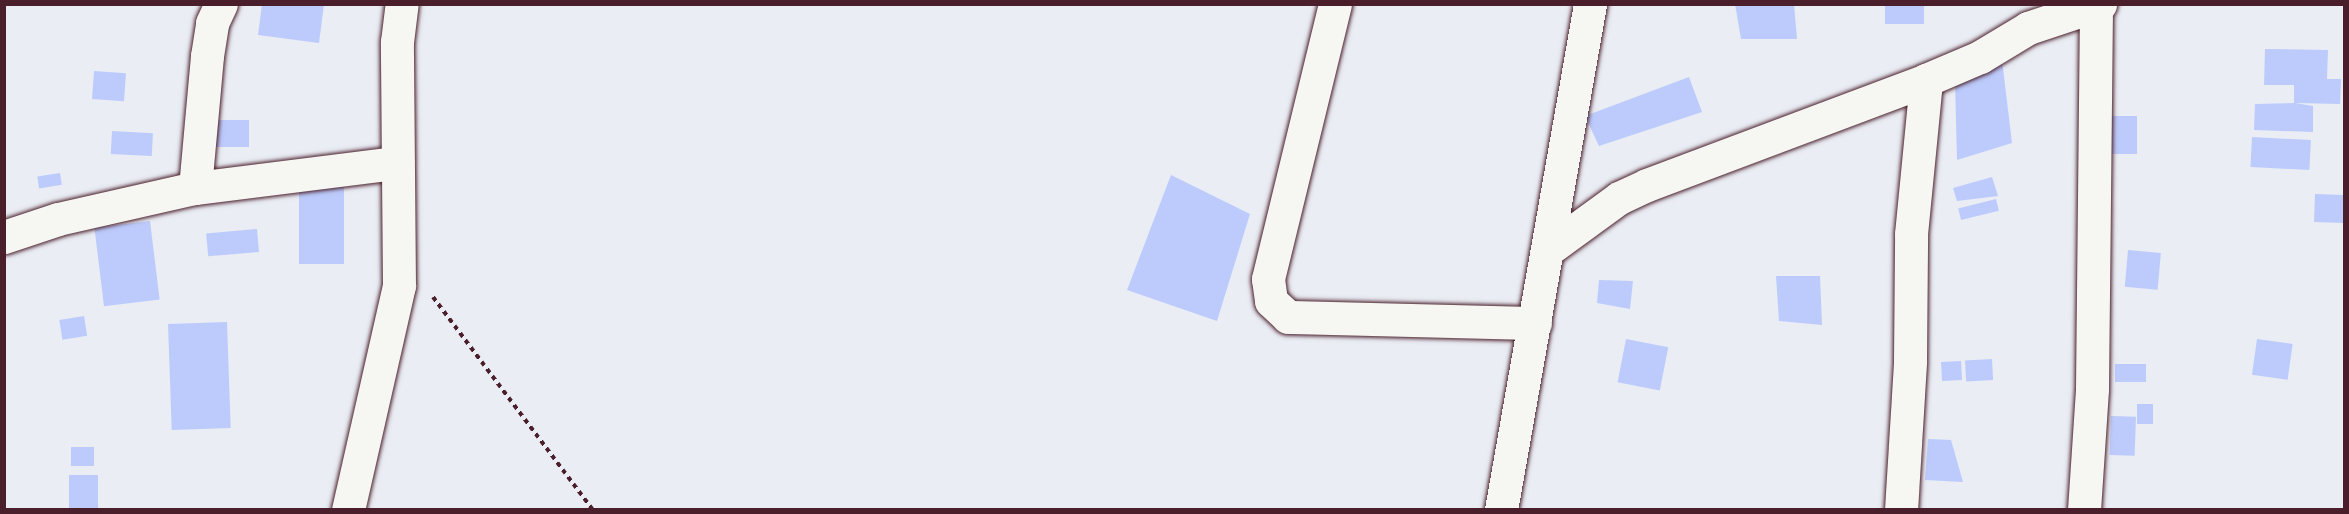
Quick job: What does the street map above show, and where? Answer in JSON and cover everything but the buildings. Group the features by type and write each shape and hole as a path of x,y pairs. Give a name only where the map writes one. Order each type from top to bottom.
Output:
{"street":[{"path":"195,188 207,56 212,23 221,4"},
{"path":"348,510 399,286 397,42 402,4"},
{"path":"1335,4 1268,279 1270,301 1288,317 1536,322"},
{"path":"1502,510 1590,4"},
{"path":"1549,249 1619,198 1647,185 1926,80 1980,57 2028,28 2098,5 2092,389 2084,510"},
{"path":"1901,510 1910,361 1911,234 1926,80"},
{"path":"4,237 58,219 195,188 397,163"}],"path":[{"path":"430,294 593,510"}]}
